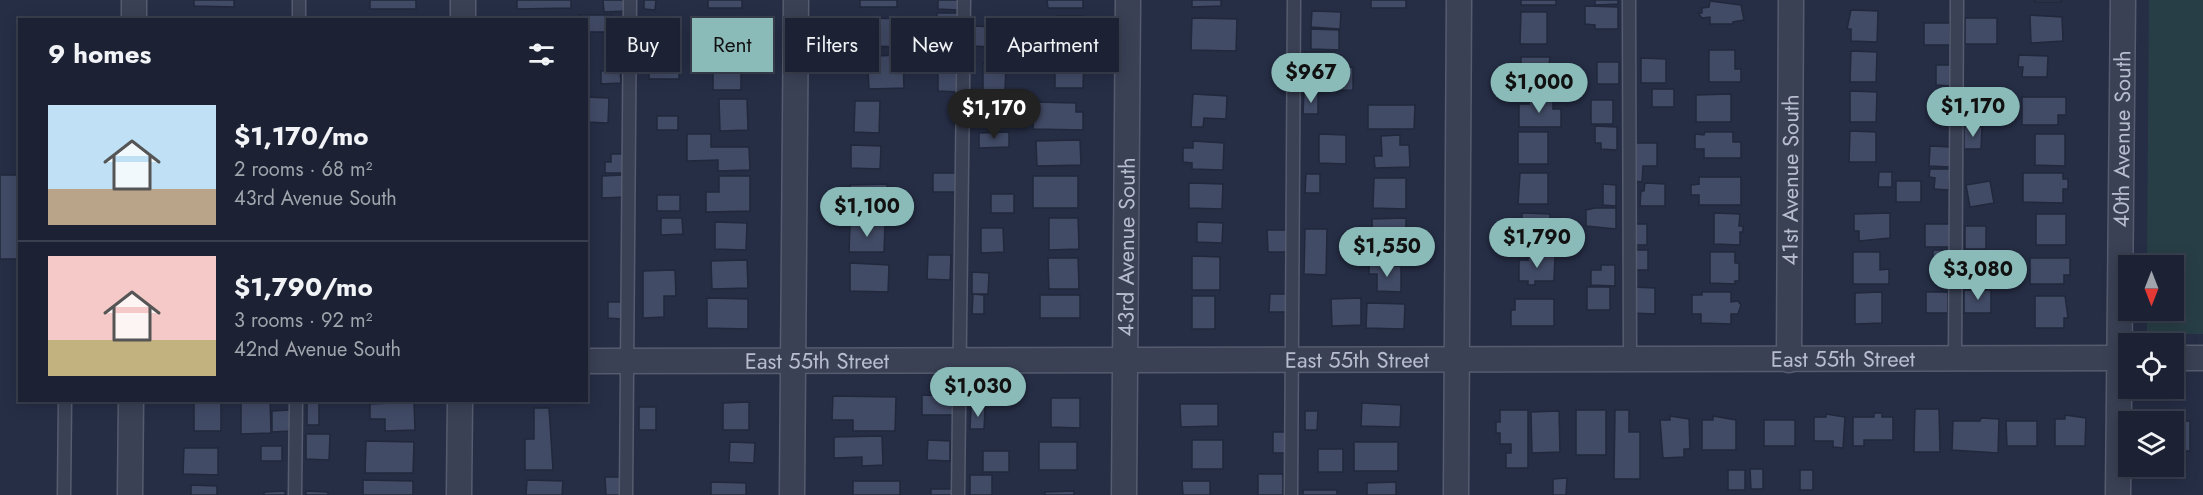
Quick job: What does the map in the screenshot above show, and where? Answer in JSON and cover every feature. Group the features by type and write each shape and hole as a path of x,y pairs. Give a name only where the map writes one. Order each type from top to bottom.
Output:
{"street":[{"path":"134,0 134,18"},
{"path":"463,0 463,18"},
{"path":"792,495 796,0"},
{"name":"43rd Avenue South","path":"1124,495 1128,0"},
{"path":"1455,495 1460,0"},
{"name":"41st Avenue South","path":"1789,360 1791,0"},
{"name":"40th Avenue South","path":"2123,0 2124,333"},
{"path":"2184,358 2203,358"},
{"name":"East 55th Street","path":"588,361 2118,359"},
{"name":"40th Avenue South","path":"2118,495 2122,399"},
{"path":"130,495 131,402"},
{"path":"459,495 460,402"}],"lane":[{"path":"299,0 299,18"},
{"path":"626,495 630,0"},
{"path":"958,495 964,0"},
{"path":"1291,495 1294,0"},
{"path":"1629,0 1630,360"},
{"path":"1955,360 1957,0"},
{"path":"64,495 65,402"},
{"path":"295,495 296,402"}],"shaded area":[{"path":"2149,0 2203,0 2203,334 2147,333 2147,321 2184,321 2184,255 2147,255"}],"building":[{"path":"194,0 234,0 234,7 194,6"},
{"path":"370,0 416,0 416,9 370,9"},
{"path":"517,0 571,0 571,8 517,9"},
{"path":"603,0 626,0 627,11 604,12"},
{"path":"644,0 656,0 655,10 644,9"},
{"path":"708,0 742,0 742,8 708,8"},
{"path":"860,0 897,0 897,7 860,7"},
{"path":"938,0 958,0 958,10 938,9"},
{"path":"1047,0 1083,0 1083,8 1048,8"},
{"path":"1192,0 1221,0 1221,6 1192,7"},
{"path":"1371,0 1406,0 1406,8 1371,8"},
{"path":"1521,0 1556,0 1556,5 1521,5"},
{"path":"1595,0 1618,0 1618,4 1595,5"},
{"path":"2035,0 2061,0 2061,2 2035,2"},
{"path":"1710,1 1741,5 1744,20 1733,22 1733,24 1710,24 1710,17 1702,18 1698,13 1702,13 1702,8 1709,7"},
{"path":"1585,6 1618,7 1618,29 1595,29 1595,25 1585,24"},
{"path":"1851,10 1878,11 1877,42 1851,41 1851,29 1847,29"},
{"path":"1312,11 1341,12 1340,29 1311,27"},
{"path":"1521,12 1547,12 1547,44 1520,44"},
{"path":"937,13 961,13 961,18 937,18"},
{"path":"580,15 611,15 611,18 606,18 606,32 588,32 588,18 580,18"},
{"path":"2030,15 2062,17 2063,41 2031,43"},
{"path":"1056,16 1083,16 1083,18 1056,18"},
{"path":"523,17 552,17 552,18"},
{"path":"879,18 891,19 891,47 879,46"},
{"path":"1192,18 1237,19 1236,51 1191,50"},
{"path":"1965,18 1997,18 1997,44 1965,44"},
{"path":"1924,23 1950,23 1950,45 1924,45"},
{"path":"975,26 986,27 986,47 974,46"},
{"path":"1311,29 1339,30 1339,50 1311,49"},
{"path":"1709,50 1735,50 1735,69 1741,69 1741,82 1709,82"},
{"path":"1851,51 1877,52 1876,82 1850,82"},
{"path":"1305,52 1335,52 1335,68 1353,67 1353,90 1305,91"},
{"path":"891,55 891,72 904,72 904,88 869,89 868,72 879,72 879,56"},
{"path":"2019,55 2048,56 2047,77 2022,77 2023,67 2018,67"},
{"path":"1521,57 1550,57 1546,86 1521,86"},
{"path":"1641,58 1666,59 1666,83 1641,83"},
{"path":"1597,62 1619,62 1619,84 1597,84"},
{"path":"983,63 986,63 986,72 1006,72 1005,91 983,90"},
{"path":"1936,65 1952,65 1951,86 1936,85"},
{"path":"601,71 620,72 621,83 601,84"},
{"path":"649,72 679,72 679,79 649,79"},
{"path":"713,72 741,72 741,90 713,90"},
{"path":"938,72 959,72 959,92 938,91"},
{"path":"1055,72 1084,72 1083,88 1055,88"},
{"path":"1652,89 1674,89 1674,107 1652,107"},
{"path":"1850,91 1877,92 1876,122 1850,122"},
{"path":"985,92 1007,93 1006,121 984,120"},
{"path":"1935,92 1950,92 1950,112 1935,112"},
{"path":"1304,93 1318,93 1318,114 1303,114"},
{"path":"1193,94 1227,96 1226,119 1204,118 1203,127 1191,127"},
{"path":"1731,94 1731,122 1696,122 1696,95"},
{"path":"588,97 609,98 608,123 588,122"},
{"path":"1529,97 1553,100 1553,109 1561,109 1561,127 1519,127 1519,104 1529,104"},
{"path":"2022,97 2066,97 2066,115 2058,115 2058,125 2022,125"},
{"path":"719,99 747,99 748,130 720,131"},
{"path":"1591,100 1613,100 1613,124 1591,124"},
{"path":"855,101 880,101 879,133 854,132"},
{"path":"1034,102 1076,103 1076,112 1083,112 1083,130 1033,129"},
{"path":"1368,105 1415,105 1414,129 1368,129"},
{"path":"1981,107 1981,125 1967,125 1967,108"},
{"path":"657,116 678,116 678,130 657,130"},
{"path":"1595,126 1617,127 1617,150 1601,149 1601,143 1595,143"},
{"path":"1964,126 1982,127 1981,149 1964,149"},
{"path":"1850,131 1876,132 1876,162 1849,162"},
{"path":"1009,132 1009,147 979,148 979,133"},
{"path":"1518,132 1548,132 1548,164 1518,164"},
{"path":"1705,132 1733,132 1733,142 1741,142 1741,158 1704,158 1704,149 1695,149 1695,134 1704,135"},
{"path":"687,134 711,134 711,147 749,147 750,170 718,171 718,160 687,161"},
{"path":"1319,134 1346,135 1346,164 1319,163"},
{"path":"2035,134 2065,134 2065,166 2035,165"},
{"path":"1400,135 1400,145 1409,145 1410,167 1375,168 1374,156 1382,156 1381,136"},
{"path":"1080,140 1081,165 1037,166 1036,141"},
{"path":"1193,141 1224,143 1223,170 1192,169 1192,163 1183,162 1183,148 1193,148"},
{"path":"1632,143 1657,143 1657,166 1643,166 1642,182 1633,181"},
{"path":"851,145 881,146 880,169 851,168"},
{"path":"1930,146 1951,147 1950,167 1929,166"},
{"path":"611,154 624,154 624,173 605,173 605,162 611,162"},
{"path":"1930,169 1950,169 1949,190 1934,189 1935,178 1929,177"},
{"path":"1879,172 1892,172 1892,187 1878,187"},
{"path":"933,173 957,173 957,192 933,192"},
{"path":"1520,173 1548,173 1548,204 1518,204"},
{"path":"2023,173 2063,173 2063,179 2068,179 2068,189 2063,189 2063,203 2023,202"},
{"path":"1306,174 1320,174 1320,193 1305,193"},
{"path":"0,175 18,175 18,259 0,259"},
{"path":"625,175 625,197 602,198 602,176"},
{"path":"719,176 750,176 750,211 706,212 706,192 719,192"},
{"path":"1033,176 1078,176 1078,208 1033,208"},
{"path":"1699,177 1741,177 1741,205 1699,205 1699,195 1691,195 1691,185 1699,184"},
{"path":"1374,178 1406,178 1406,209 1373,208"},
{"path":"1896,181 1921,181 1921,202 1896,202"},
{"path":"1990,181 1994,203 1970,207 1966,185"},
{"path":"1189,183 1223,184 1222,209 1189,208"},
{"path":"1645,183 1665,184 1665,206 1640,206 1641,191 1644,191"},
{"path":"887,184 888,211 851,212 850,185"},
{"path":"1603,184 1616,185 1616,206 1603,205"},
{"path":"991,194 1014,194 1014,213 991,213"},
{"path":"657,195 680,195 680,211 657,211"},
{"path":"1616,208 1616,229 1586,226 1586,210"},
{"path":"1522,213 1550,214 1550,223 1562,223 1562,238 1550,238 1550,245 1518,244 1518,225 1522,225"},
{"path":"1714,213 1740,214 1739,226 1743,226 1743,232 1740,232 1740,245 1714,244"},
{"path":"1890,213 1890,238 1859,241 1859,231 1854,231 1854,214"},
{"path":"2036,214 2066,214 2066,245 2036,245"},
{"path":"661,218 682,218 683,234 661,235"},
{"path":"1049,218 1078,218 1079,249 1049,250"},
{"path":"1406,218 1406,250 1373,250 1372,219"},
{"path":"715,222 747,223 746,250 715,249"},
{"path":"1197,222 1223,223 1222,243 1197,242"},
{"path":"1633,224 1647,224 1647,245 1632,245"},
{"path":"1925,224 1950,224 1949,247 1925,247"},
{"path":"850,225 885,225 884,252 849,252"},
{"path":"1965,226 1986,226 1986,249 1965,249"},
{"path":"981,228 1003,228 1004,252 981,253"},
{"path":"1305,229 1327,229 1326,275 1304,274"},
{"path":"1267,230 1289,230 1290,252 1268,252"},
{"path":"1633,250 1648,250 1648,270 1633,270"},
{"path":"1933,250 1948,250 1948,271 1933,271"},
{"path":"1710,252 1735,252 1735,263 1739,263 1739,281 1735,281 1735,284 1710,283"},
{"path":"1853,252 1880,252 1880,270 1889,269 1889,284 1853,284"},
{"path":"928,255 951,255 950,280 927,279"},
{"path":"1192,256 1220,257 1220,290 1192,290"},
{"path":"1528,256 1555,256 1554,281 1535,281 1535,285 1528,285 1528,281 1519,281 1519,260 1528,260"},
{"path":"1048,258 1078,258 1079,289 1049,289"},
{"path":"2030,258 2070,258 2070,275 2064,275 2064,284 2030,284"},
{"path":"747,260 748,288 712,289 711,261"},
{"path":"850,263 889,265 888,292 850,291"},
{"path":"1369,265 1401,266 1401,292 1377,291 1377,274 1369,274"},
{"path":"1601,265 1615,265 1615,286 1591,285 1591,270 1601,270"},
{"path":"1965,266 1988,266 1988,288 1965,288"},
{"path":"675,270 676,296 664,296 664,317 643,318 643,271"},
{"path":"972,272 989,273 988,294 972,294"},
{"path":"1587,287 1610,287 1610,310 1587,310"},
{"path":"1632,287 1655,288 1655,314 1631,313"},
{"path":"1964,290 1991,290 1991,313 1964,313"},
{"path":"1702,292 1731,292 1731,302 1738,301 1741,305 1738,314 1731,314 1731,324 1701,323 1701,314 1692,314 1692,295 1702,295"},
{"path":"1882,292 1882,323 1855,324 1855,293"},
{"path":"1926,292 1948,292 1948,313 1926,313"},
{"path":"973,294 984,295 984,314 972,314"},
{"path":"1270,294 1286,294 1286,312 1269,312"},
{"path":"1040,295 1080,295 1080,318 1040,318"},
{"path":"1192,296 1215,296 1215,329 1192,329"},
{"path":"2035,296 2065,296 2068,318 2064,318 2064,328 2035,328"},
{"path":"707,298 748,299 748,329 707,328"},
{"path":"1361,298 1361,325 1332,326 1331,299"},
{"path":"1515,299 1554,299 1554,326 1511,326 1511,310 1515,310"},
{"path":"608,302 622,302 621,319 608,318"},
{"path":"1367,303 1405,304 1404,329 1366,328"},
{"path":"922,395 956,396 955,415 922,415"},
{"path":"833,396 896,397 895,431 853,431 853,420 832,420"},
{"path":"1051,398 1080,398 1080,428 1051,427"},
{"path":"194,402 221,402 221,431 194,431"},
{"path":"241,402 270,402 271,433 241,434"},
{"path":"307,402 319,402 319,425 307,425"},
{"path":"414,402 415,430 385,431 385,419 370,419 370,404"},
{"path":"749,402 749,430 723,430 723,403"},
{"path":"1362,403 1401,405 1400,427 1361,426"},
{"path":"1180,404 1218,404 1218,426 1181,427"},
{"path":"639,407 656,407 656,430 639,430"},
{"path":"534,408 549,408 553,470 525,470 525,439 534,439"},
{"path":"971,408 985,408 984,429 970,429"},
{"path":"1915,409 1939,409 1940,452 1914,452"},
{"path":"290,410 290,431 272,432 272,411"},
{"path":"1500,410 1528,410 1528,468 1506,468 1506,453 1511,453 1511,444 1500,444 1500,433 1496,433 1496,422 1500,422"},
{"path":"1576,410 1606,410 1606,455 1576,455"},
{"path":"1615,410 1629,410 1629,432 1640,432 1640,479 1614,479"},
{"path":"1305,411 1318,411 1317,430 1305,430"},
{"path":"1559,411 1560,452 1532,453 1531,412"},
{"path":"1874,413 1882,413 1882,417 1893,417 1893,440 1864,440 1864,446 1853,446 1853,417 1874,417"},
{"path":"1826,414 1845,417 1843,448 1833,447 1833,441 1814,441 1814,417 1826,417"},
{"path":"2065,415 2086,418 2085,446 2055,446 2055,419 2065,419"},
{"path":"1670,416 1689,419 1690,449 1684,449 1684,457 1663,458 1660,420 1670,420"},
{"path":"1713,416 1736,420 1736,450 1702,450 1702,420 1713,420"},
{"path":"1981,418 1999,419 1998,453 1952,450 1953,421 1980,421"},
{"path":"1764,420 1795,420 1795,446 1764,446"},
{"path":"2006,421 2037,421 2037,446 2007,446"},
{"path":"2184,421 2190,421 2190,451 2184,451"},
{"path":"1273,432 1287,432 1287,453 1273,453"},
{"path":"306,434 330,434 329,460 306,459"},
{"path":"882,436 883,465 862,466 862,457 834,458 834,437"},
{"path":"928,440 950,441 950,461 927,460"},
{"path":"1192,440 1223,440 1223,469 1192,469"},
{"path":"366,441 414,442 413,473 365,473"},
{"path":"730,442 755,443 754,463 729,462"},
{"path":"1039,442 1077,442 1077,470 1039,470"},
{"path":"1354,442 1398,442 1398,471 1354,471"},
{"path":"261,446 282,446 282,461 261,461"},
{"path":"184,448 218,448 218,475 183,474"},
{"path":"1318,449 1343,449 1343,472 1318,472"},
{"path":"983,451 1009,451 1009,472 983,472"},
{"path":"1750,469 1763,469 1763,489 1751,489"},
{"path":"1728,470 1745,470 1745,490 1728,490"},
{"path":"1800,470 1813,470 1813,490 1800,490"},
{"path":"1258,474 1283,474 1283,495 1258,495"},
{"path":"970,475 992,475 992,495 970,495"},
{"path":"605,477 622,477 623,495 606,495"},
{"path":"1567,478 1566,495 1553,495 1553,479"},
{"path":"363,480 413,481 413,495 363,495"},
{"path":"527,480 563,481 562,495 526,495"},
{"path":"853,481 900,481 900,495 853,495"},
{"path":"1182,481 1210,481 1210,495 1183,495"},
{"path":"711,482 746,483 746,495 711,495"},
{"path":"1396,482 1396,495 1367,495 1367,483"},
{"path":"191,485 217,486 217,495 191,495"},
{"path":"931,489 955,489 955,495 931,495"},
{"path":"1303,490 1337,490 1337,495 1303,495"},
{"path":"285,491 285,495 264,495 264,492"},
{"path":"306,491 328,492 328,495 306,495"},
{"path":"1074,491 1074,495 1045,495 1045,492"}]}
